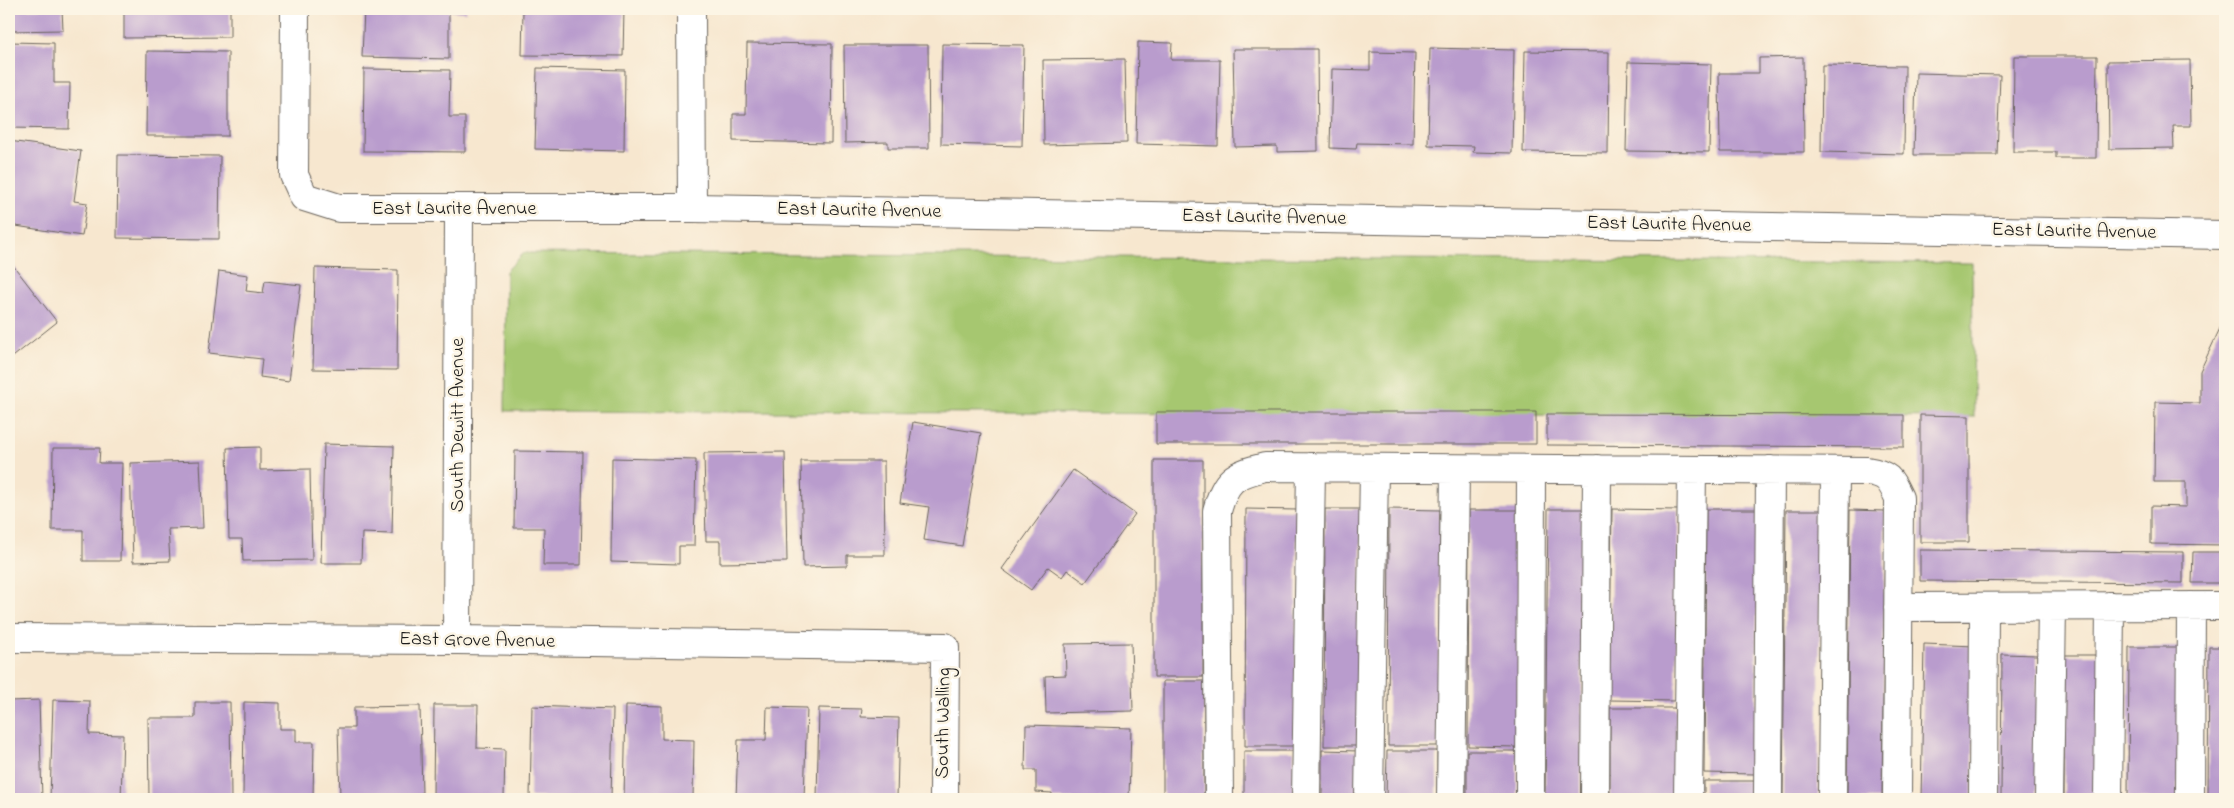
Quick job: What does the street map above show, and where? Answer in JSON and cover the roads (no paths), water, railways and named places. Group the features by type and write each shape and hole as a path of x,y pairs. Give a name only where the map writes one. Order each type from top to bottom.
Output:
{"street":[{"name":"East Laurite Avenue","path":"295,9 294,175 304,198 339,208 459,210 692,208 2225,234"},
{"path":"691,9 692,208"},
{"name":"South Dewitt Avenue","path":"457,640 459,210"},
{"path":"1219,799 1217,511 1222,495 1239,474 1265,468 1770,470 1867,471 1883,473 1892,482 1899,498 1897,799"},
{"path":"1306,799 1311,468"},
{"path":"1369,799 1374,468"},
{"path":"1451,799 1454,469"},
{"path":"1530,799 1531,469"},
{"path":"1595,799 1597,469"},
{"path":"1688,799 1692,470"},
{"path":"1768,799 1770,470"},
{"path":"1832,799 1835,472"},
{"path":"2108,799 2110,606"},
{"path":"2190,799 2191,606"},
{"path":"1898,607 2225,606"},
{"path":"1983,799 1984,607"},
{"path":"2049,799 2052,607"},
{"name":"East Grove Avenue","path":"9,638 457,640 945,647"},
{"name":"South Walling","path":"944,799 945,647"}]}
